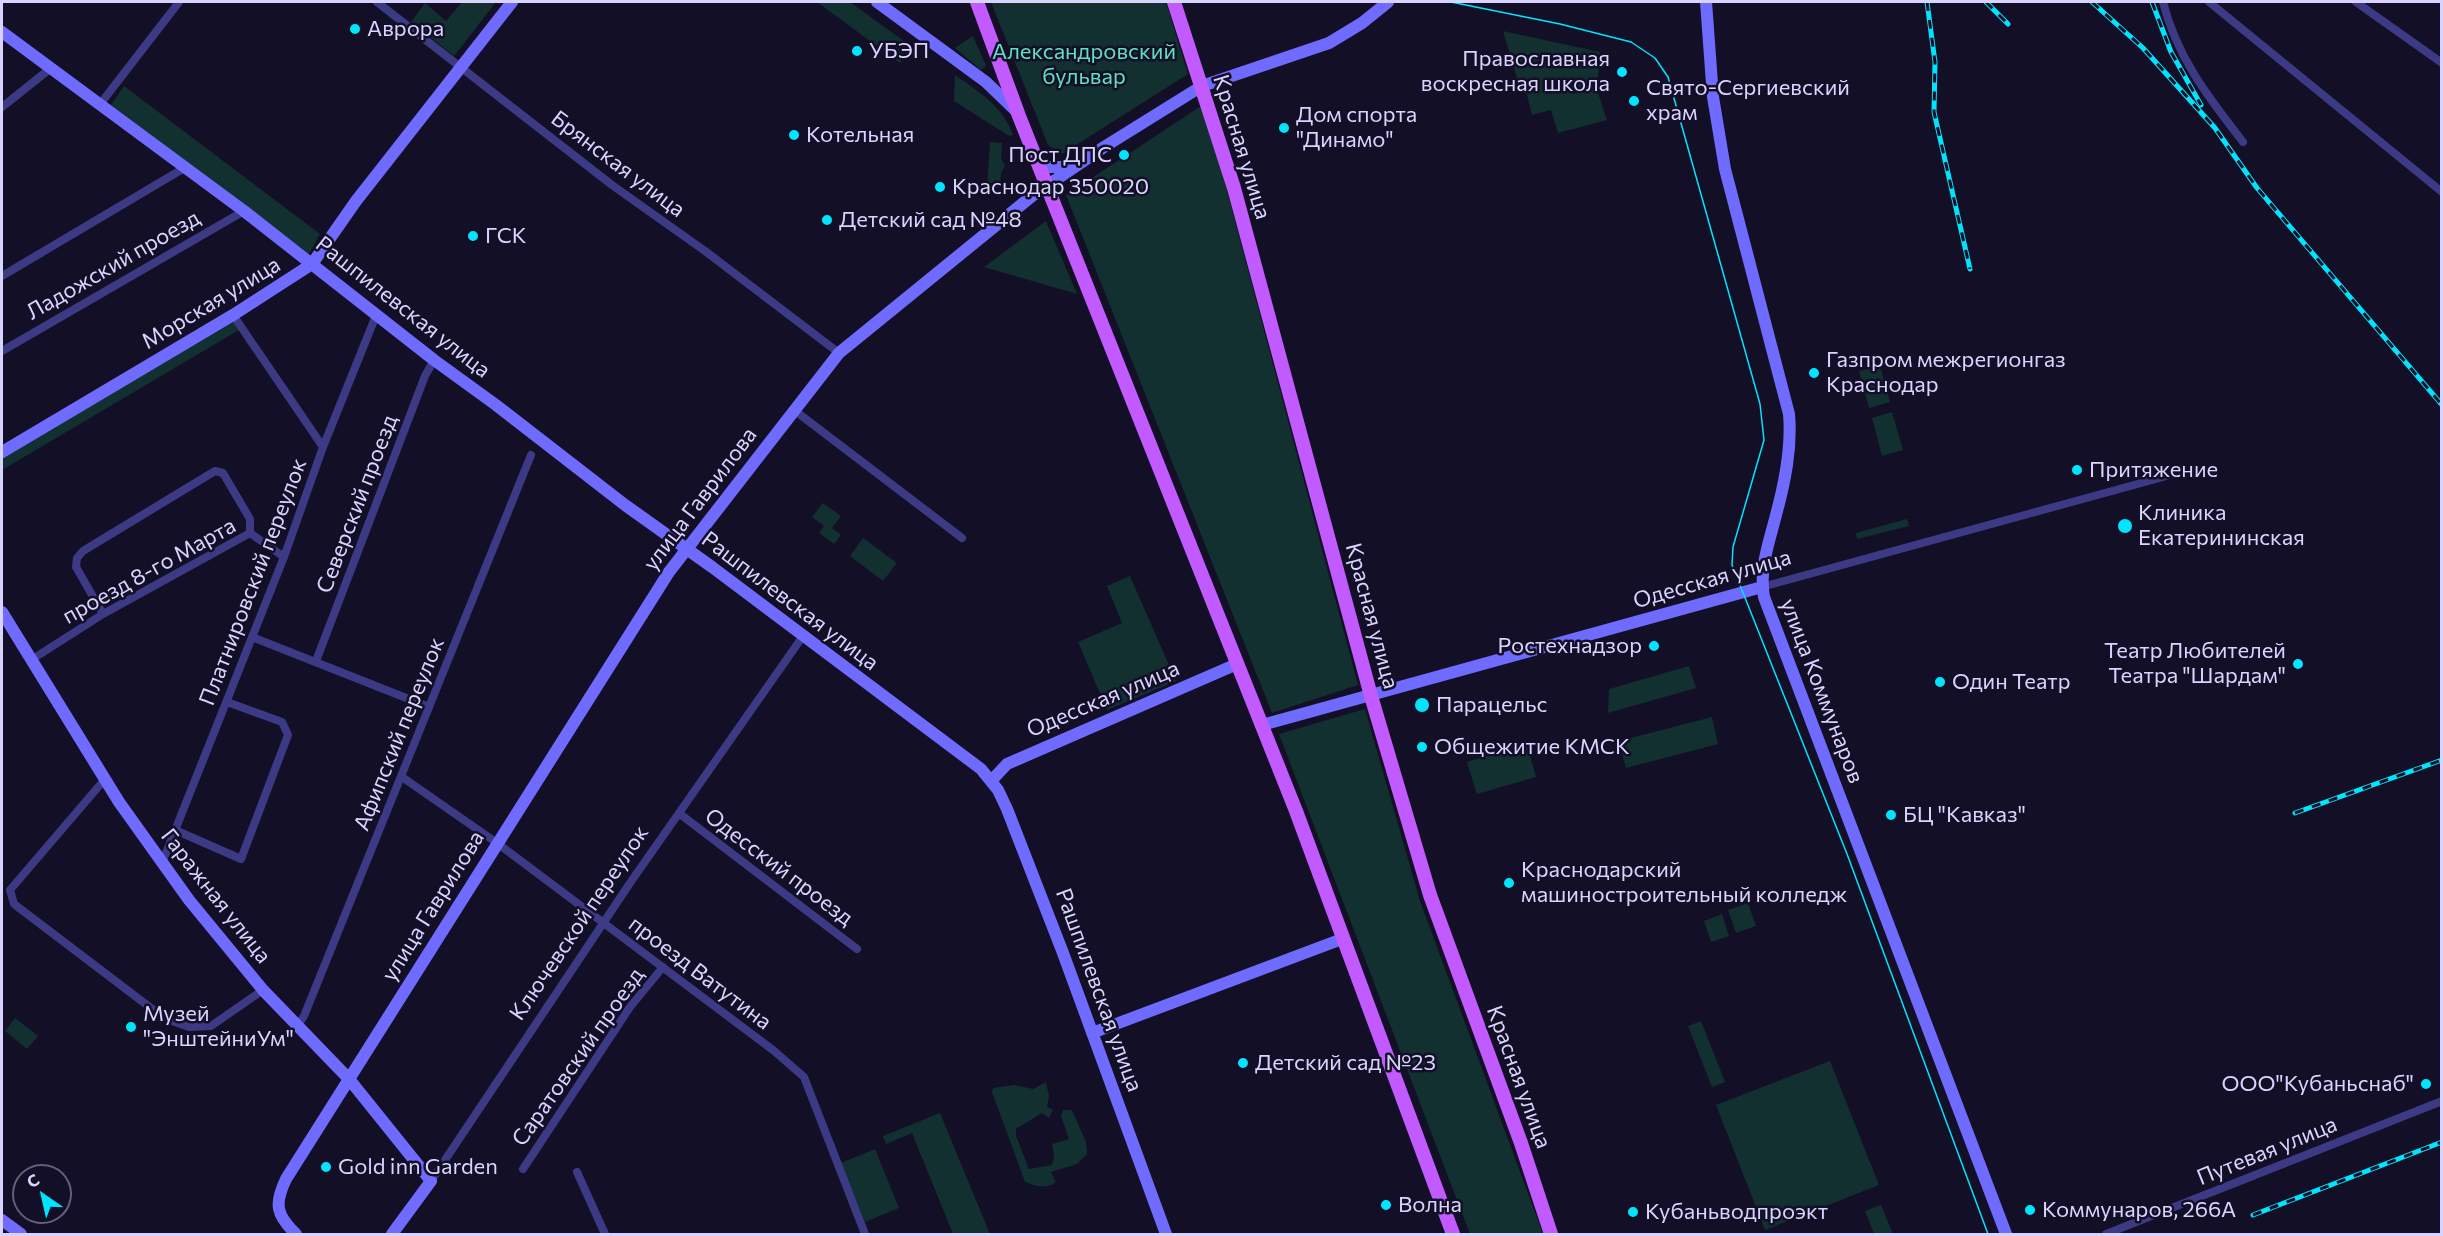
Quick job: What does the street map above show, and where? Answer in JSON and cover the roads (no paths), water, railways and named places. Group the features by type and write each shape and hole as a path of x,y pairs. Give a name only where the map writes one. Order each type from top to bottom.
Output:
{"main road":[{"path":"977,2 1019,116 1296,811 1453,1234"},
{"name":"Красная улица","path":"1174,2 1234,188 1371,696 1430,896 1521,1143 1551,1234"}],"street":[{"path":"100,103 179,2"},
{"name":"Брянская улица","path":"377,2 612,185 705,251 839,353"},
{"name":"Морская улица","path":"2,452 233,315 312,264 356,201 512,2"},
{"path":"877,2 986,82 1009,103 1019,116"},
{"name":"улица Гаврилова","path":"296,1234 281,1218 277,1207 278,1195 349,1079 646,608 686,549 839,353 1047,184 1074,166 1202,86 1329,43 1362,23 1388,2"},
{"name":"улица Коммунаров","path":"1706,2 1713,98 1725,169 1786,395 1790,421 1789,451 1784,483 1764,560 1762,587 1771,618 2006,1234"},
{"path":"2163,2 2184,60 2208,97 2243,142"},
{"path":"2209,2 2442,192"},
{"path":"2356,2 2442,63"},
{"name":"Рашпилевская улица","path":"2,32 186,167 377,313 434,360 981,770 991,781 1007,809 1166,1234"},
{"path":"2,107 51,68"},
{"path":"1038,161 1047,167 1074,166"},
{"path":"2,276 186,167"},
{"name":"Ладожский проезд","path":"2,351 243,211"},
{"name":"Платнировский переулок","path":"162,863 284,557 323,447 377,313"},
{"path":"233,315 323,447"},
{"name":"Северский проезд","path":"316,661 425,376 434,360"},
{"path":"794,410 962,538"},
{"name":"Афипский переулок","path":"298,1024 402,777 531,455"},
{"path":"103,614 76,567 77,558 83,551 215,471 223,473 250,519 250,533"},
{"name":"Одесская улица","path":"1262,725 2174,474"},
{"name":"проезд 8-го Марта","path":"31,660 103,614 250,533 284,557"},
{"name":"Гаражная улица","path":"2,612 105,779 162,863 240,964 349,1079 432,1181"},
{"name":"Ключевской переулок","path":"392,1234 432,1181 602,923 803,636"},
{"path":"252,637 429,707"},
{"name":"Одесская улица","path":"991,781 1007,764 1237,664"},
{"path":"175,830 241,859 288,735 282,722 227,702"},
{"name":"проезд Ватутина","path":"402,777 497,843 773,1050 804,1077 865,1234"},
{"path":"105,779 10,890 14,904 164,1018 189,1027 212,1026 263,990"},
{"name":"Одесский проезд","path":"680,814 857,949"},
{"path":"1092,1032 1342,939"},
{"name":"Саратовский проезд","path":"523,1169 630,1006 663,967"},
{"name":"Путевая улица","path":"2106,1234 2442,1101"},
{"path":"578,1172 605,1234"},
{"path":"2,1220 21,1234"}],"tram line":[{"path":"1451,2 1560,24 1631,42 1655,58 1668,77 1760,404 1764,440 1733,547 1732,565 1847,854 1988,1234"}],"railway":[{"path":"1927,2 1935,62 1934,112 1970,269"},
{"path":"1986,2 2008,24"},
{"path":"2092,2 2143,48 2215,128 2257,188 2442,405"},
{"path":"2152,2 2171,52 2201,105"},
{"path":"2295,813 2442,760"},
{"path":"2253,1215 2442,1142"}],"place":[{"name":"Аврора","path":"355,29"},
{"name":"УБЭП","path":"857,51"},
{"name":"Православная воскресная школа","path":"1622,72"},
{"name":"Свято-Сергиевский храм","path":"1634,101"},
{"name":"Дом спорта \"Динамо\"","path":"1284,128"},
{"name":"Котельная","path":"794,135"},
{"name":"Пост ДПС","path":"1124,155"},
{"name":"Краснодар 350020","path":"940,187"},
{"name":"Детский сад №48","path":"827,220"},
{"name":"ГСК","path":"473,236"},
{"name":"Газпром межрегионгаз Краснодар","path":"1814,373"},
{"name":"Притяжение","path":"2077,470"},
{"name":"Клиника Екатерининская","path":"2125,526"},
{"name":"Ростехнадзор","path":"1654,646"},
{"name":"Театр Любителей Театра \"Шардам\"","path":"2298,664"},
{"name":"Один Театр","path":"1940,682"},
{"name":"Парацельс","path":"1422,705"},
{"name":"Общежитие КМСК","path":"1422,747"},
{"name":"БЦ \"Кавказ\"","path":"1891,815"},
{"name":"Краснодарский машиностроительный колледж","path":"1509,883"},
{"name":"Музей \"ЭнштейниУм\"","path":"131,1027"},
{"name":"Детский сад №23","path":"1243,1063"},
{"name":"ООО\"Кубаньснаб\"","path":"2426,1084"},
{"name":"Gold inn Garden","path":"326,1167"},
{"name":"Волна","path":"1386,1205"},
{"name":"Коммунаров, 266А","path":"2030,1210"},
{"name":"Кубаньводпроэкт","path":"1633,1212"}],"park label":[{"name":"Александровский бульвар","path":"1084,64"}]}
